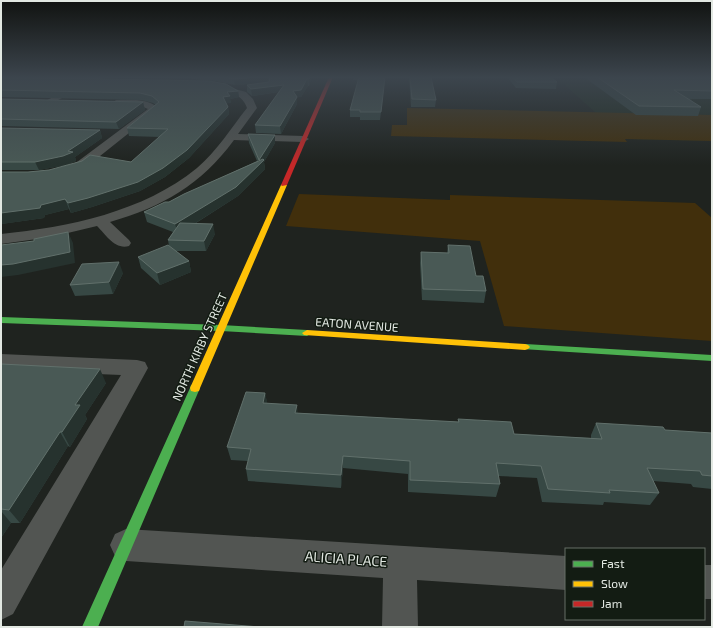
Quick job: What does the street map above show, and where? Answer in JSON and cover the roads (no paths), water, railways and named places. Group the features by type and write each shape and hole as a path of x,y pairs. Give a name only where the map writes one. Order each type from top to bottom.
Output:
{"street":[{"path":"58,174 81,165 154,109 150,106"},
{"path":"1,239 19,238 60,231 100,220 162,197 180,187 203,169 230,137 252,108 251,106"},
{"name":"NORTH KIRBY STREET","path":"90,627 318,106"},
{"path":"107,133 122,134"},
{"path":"230,137 304,139"},
{"path":"100,220 123,243"},
{"name":"EATON AVENUE","path":"1,320 221,328 712,358"},
{"path":"1,362 137,368 1,602"},
{"name":"ALICIA PLACE","path":"126,545 565,573"},
{"path":"400,562 400,627"}]}
